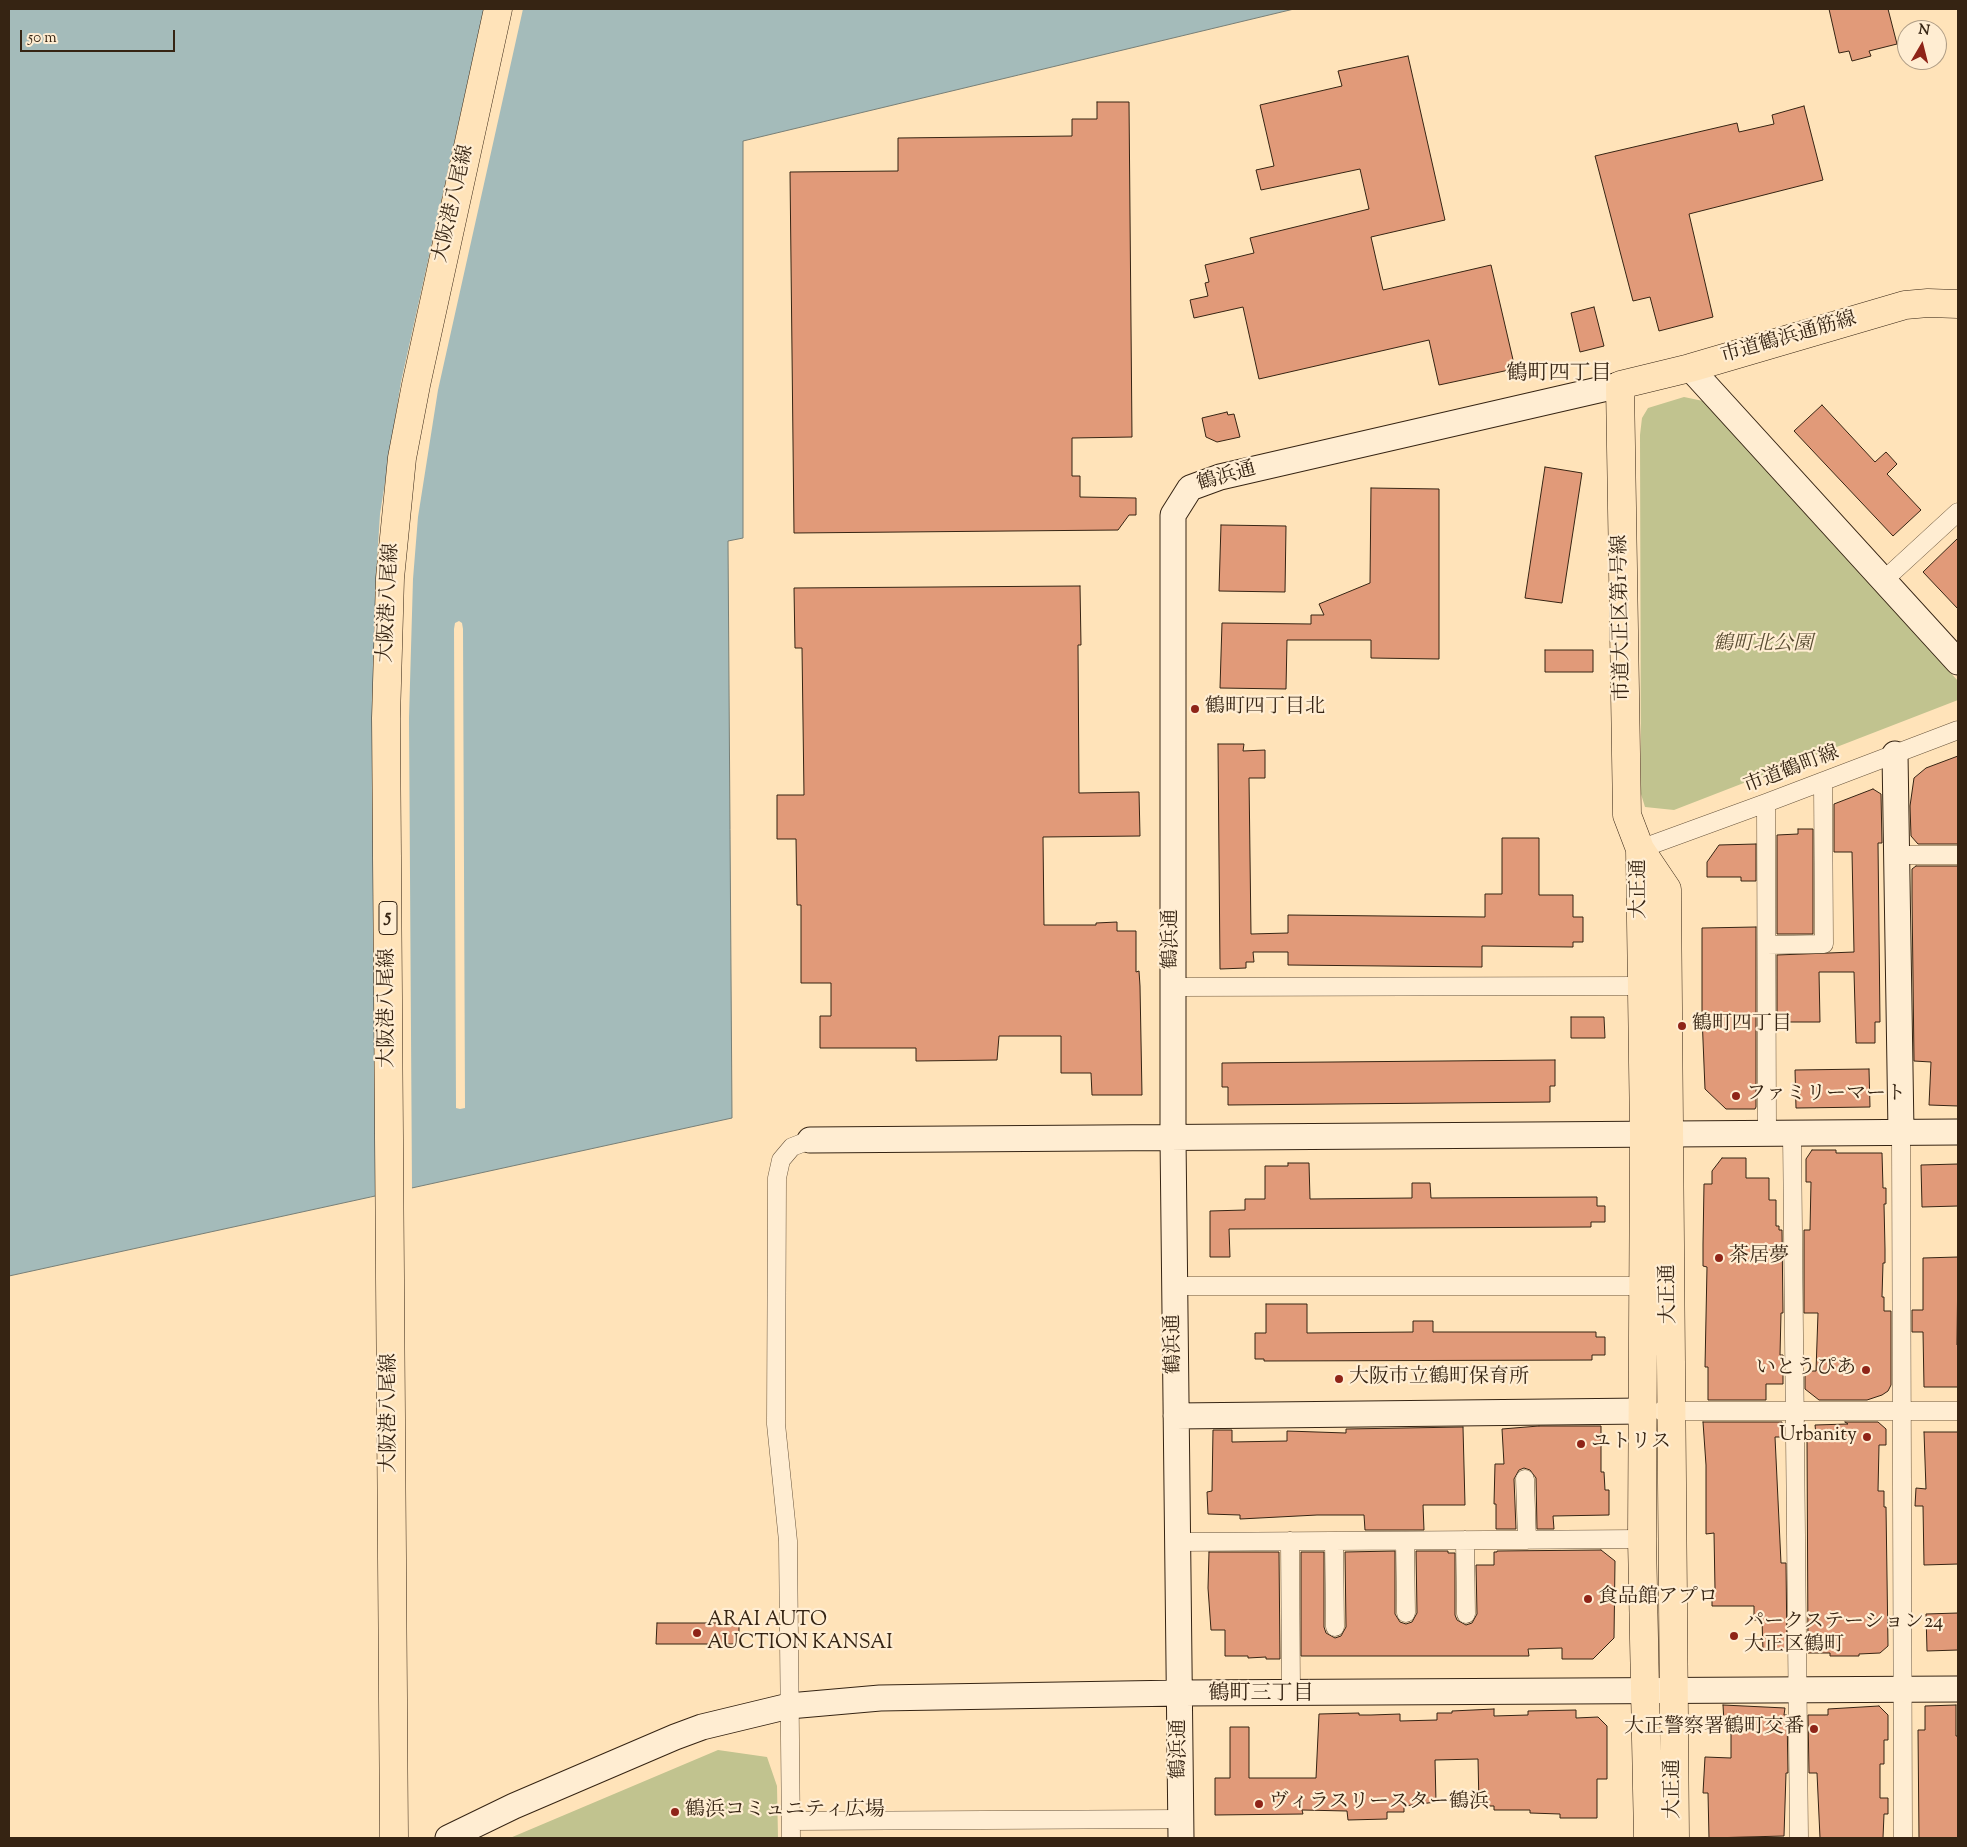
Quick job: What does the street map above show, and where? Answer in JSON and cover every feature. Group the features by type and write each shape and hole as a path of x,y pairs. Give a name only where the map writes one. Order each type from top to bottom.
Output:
{"main road":[{"name":"大阪港八尾線","path":"394,1838 386,718 390,578 402,458 410,413 434,295 498,9"},
{"name":"市道鶴浜通筋線","path":"1620,385 1690,368 1905,305 1928,302 1958,304"},
{"name":"市道大正区第1号線","path":"1620,385 1627,815 1640,848"},
{"name":"大正通","path":"1640,848 1641,986 1656,1134 1671,1411 1676,1689 1675,1838"},
{"name":"大正通","path":"1640,848 1667,889 1656,1134 1644,1286 1642,1540 1648,1838"}],"street":[{"path":"1928,302 1958,293"},
{"path":"1690,368 1958,662"},
{"name":"鶴浜通","path":"1182,1829 1174,1286 1173,515 1190,488 1220,476 1620,385"},
{"path":"1884,580 1958,512"},
{"name":"市道鶴町線","path":"1640,848 1766,804 1958,730"},
{"path":"1895,754 1901,1132 1900,1411 1903,1838"},
{"path":"1767,945 1824,944 1823,782"},
{"path":"1766,804 1767,1132"},
{"path":"1897,855 1958,855"},
{"path":"1174,988 1641,986"},
{"path":"791,1838 788,1541 776,1424 777,1178 781,1160 792,1147 810,1140 1958,1132"},
{"path":"1792,1133 1799,1838"},
{"path":"1174,1286 1644,1286"},
{"path":"1176,1416 1644,1411 1958,1411"},
{"path":"1525,1479 1526,1540"},
{"path":"1465,1540 1466,1614"},
{"path":"1178,1542 1642,1540"},
{"path":"1290,1541 1291,1692"},
{"path":"1334,1541 1334,1627"},
{"path":"1406,1541 1406,1613"},
{"path":"448,1838 523,1802 674,1737 702,1727 789,1706 880,1698 1181,1693 1958,1689"},
{"path":"791,1820 1182,1829"}],"green space":[{"name":"鶴町北公園","path":"1684,397 1703,401 1958,681 1958,700 1674,810 1645,807 1641,794 1640,435 1642,418 1648,408"},
{"name":"鶴浜コミュニティ広場","path":"718,1750 767,1757 777,1786 778,1838 510,1838"}],"water":[{"path":"9,9 1294,9 743,141 743,538 728,541 732,1118 9,1276"}],"pier":[{"path":"484,9 523,9 438,390 418,517 413,579 409,718 412,1190 377,1198 373,714 376,578 380,514 401,382"},
{"path":"459,621 462,623 463,629 465,1108 460,1109 456,1108 454,629 455,623"}],"building":[{"path":"1829,9 1888,9 1897,44 1869,51 1871,56 1852,61 1849,51 1839,53"},
{"path":"1408,56 1445,220 1371,237 1383,290 1491,265 1514,364 1508,366 1509,370 1439,385 1429,340 1259,379 1243,307 1194,318 1190,300 1208,296 1205,283 1209,282 1205,265 1254,253 1250,238 1369,209 1360,169 1261,190 1256,170 1274,166 1260,105 1342,86 1338,71"},
{"path":"1097,102 1129,102 1132,437 1072,438 1072,476 1080,476 1080,497 1136,498 1136,515 1129,515 1118,530 794,533 790,172 898,171 898,138 1072,136 1072,119 1097,119"},
{"path":"1804,106 1823,180 1689,214 1713,317 1659,331 1650,297 1633,301 1595,156 1737,123 1739,132 1774,124 1772,115"},
{"path":"1594,307 1604,346 1580,352 1571,313"},
{"path":"1822,405 1875,462 1886,452 1897,464 1887,474 1921,510 1893,536 1794,431"},
{"path":"1227,412 1228,415 1234,414 1240,437 1217,442 1206,437 1202,418"},
{"path":"1545,467 1582,473 1562,603 1525,598"},
{"path":"1371,488 1439,489 1439,659 1371,658 1371,640 1287,640 1286,689 1220,688 1222,623 1311,624 1311,615 1324,615 1319,604 1370,583"},
{"path":"1221,525 1286,526 1285,592 1219,591"},
{"path":"1958,538 1958,609 1923,572"},
{"path":"1080,586 1081,645 1078,645 1079,793 1139,792 1140,836 1043,837 1044,925 1096,925 1096,923 1117,922 1117,931 1136,931 1136,972 1139,971 1140,986 1142,1095 1092,1095 1091,1073 1061,1073 1061,1036 999,1036 997,1060 916,1061 916,1048 820,1048 820,1016 831,1016 831,983 801,983 801,905 797,905 796,839 777,839 777,795 804,795 802,648 795,648 794,588"},
{"path":"1545,650 1593,650 1593,672 1545,672"},
{"path":"1218,744 1244,744 1243,751 1265,750 1265,778 1249,778 1251,934 1288,933 1288,915 1485,917 1485,894 1502,894 1502,838 1539,838 1539,895 1573,895 1573,917 1583,917 1583,942 1573,942 1573,947 1482,946 1482,967 1288,965 1288,952 1253,952 1254,962 1246,962 1246,968 1220,969"},
{"path":"1958,756 1958,844 1918,844 1911,836 1910,806 1914,778 1926,768"},
{"path":"1873,789 1881,794 1882,843 1878,843 1880,1022 1875,1022 1875,1043 1856,1043 1854,972 1819,972 1820,1022 1777,1022 1777,955 1854,952 1852,852 1834,852 1834,804"},
{"path":"1798,829 1813,829 1813,934 1777,934 1777,835 1798,834"},
{"path":"1756,844 1756,881 1741,881 1741,877 1707,877 1707,862 1719,845"},
{"path":"1916,866 1958,866 1958,1106 1929,1105 1931,1062 1914,1061 1912,869"},
{"path":"1756,927 1756,1107 1755,1109 1726,1109 1705,1089 1702,1016 1702,928"},
{"path":"1571,1017 1604,1017 1605,1038 1571,1038"},
{"path":"1555,1060 1555,1086 1550,1086 1550,1102 1228,1105 1228,1087 1222,1087 1222,1063"},
{"path":"1869,1069 1870,1107 1796,1108 1795,1070"},
{"path":"1812,1150 1836,1150 1836,1153 1882,1153 1883,1188 1886,1188 1886,1204 1884,1204 1885,1263 1883,1263 1882,1297 1884,1297 1884,1311 1891,1311 1891,1385 1888,1391 1882,1395 1867,1400 1819,1400 1805,1389 1805,1371 1816,1371 1818,1313 1804,1313 1804,1230 1810,1230 1811,1182 1806,1182 1806,1159"},
{"path":"1722,1158 1746,1158 1746,1178 1769,1178 1769,1200 1776,1200 1776,1226 1779,1226 1779,1230 1782,1230 1783,1313 1781,1313 1780,1355 1783,1355 1783,1384 1766,1384 1766,1400 1708,1400 1708,1367 1705,1367 1707,1267 1703,1266 1704,1184 1712,1184 1712,1171"},
{"path":"1288,1163 1309,1163 1310,1199 1412,1198 1412,1183 1430,1183 1431,1198 1597,1197 1597,1206 1605,1206 1605,1222 1591,1222 1591,1227 1229,1229 1230,1257 1210,1257 1210,1211 1245,1210 1245,1199 1265,1199 1265,1166 1288,1166"},
{"path":"1958,1164 1958,1206 1922,1207 1921,1165"},
{"path":"1958,1257 1958,1387 1924,1387 1923,1332 1912,1332 1912,1310 1923,1310 1923,1258"},
{"path":"1266,1304 1307,1304 1307,1333 1413,1332 1413,1321 1433,1321 1433,1332 1596,1332 1596,1337 1605,1337 1605,1355 1592,1355 1592,1360 1264,1361 1264,1359 1255,1359 1255,1333 1266,1333"},
{"path":"1703,1422 1782,1422 1782,1437 1775,1437 1781,1563 1786,1563 1787,1651 1763,1651 1762,1620 1754,1620 1754,1606 1712,1606 1712,1589 1715,1589 1714,1533 1706,1534 1706,1465"},
{"path":"1845,1422 1878,1422 1886,1429 1886,1445 1879,1445 1878,1491 1884,1491 1884,1507 1886,1507 1888,1646 1880,1653 1859,1654 1859,1656 1830,1656 1830,1653 1808,1653 1807,1434 1816,1434 1815,1425 1848,1424"},
{"path":"1539,1426 1601,1426 1601,1472 1604,1472 1605,1490 1609,1490 1609,1515 1553,1516 1554,1529 1537,1529 1536,1478 1530,1470 1524,1468 1519,1470 1514,1479 1516,1529 1496,1529 1496,1504 1494,1504 1495,1464 1504,1464 1502,1429"},
{"path":"1463,1427 1465,1505 1423,1505 1424,1530 1365,1530 1364,1515 1317,1515 1240,1519 1240,1515 1208,1514 1207,1492 1212,1491 1213,1430 1232,1430 1232,1442 1287,1441 1287,1431 1346,1433 1346,1429"},
{"path":"1924,1432 1958,1432 1958,1564 1924,1565 1923,1506 1915,1506 1916,1488 1926,1489"},
{"path":"1601,1550 1615,1561 1614,1638 1593,1659 1562,1659 1562,1648 1528,1649 1529,1656 1301,1656 1301,1552 1324,1552 1324,1627 1326,1633 1335,1638 1341,1636 1346,1627 1345,1552 1395,1551 1395,1614 1400,1622 1406,1624 1412,1622 1417,1613 1416,1551 1448,1551 1448,1553 1455,1553 1455,1615 1457,1620 1466,1625 1472,1623 1477,1614 1476,1565 1494,1565 1494,1552"},
{"path":"1209,1552 1279,1552 1280,1659 1225,1656 1225,1630 1211,1630 1208,1588"},
{"path":"1958,1613 1958,1650 1927,1651 1926,1614"},
{"path":"657,1623 739,1623 739,1644 656,1644"},
{"path":"1723,1705 1785,1708 1784,1715 1787,1715 1788,1773 1786,1773 1784,1836 1709,1838 1708,1793 1703,1793 1705,1757 1731,1758 1731,1722 1724,1722"},
{"path":"1956,1705 1956,1736 1958,1736 1958,1838 1919,1838 1918,1730 1925,1730 1925,1706"},
{"path":"1879,1706 1888,1715 1888,1740 1884,1740 1884,1764 1880,1764 1880,1798 1888,1798 1888,1814 1884,1814 1883,1838 1820,1838 1817,1773 1809,1773 1808,1715 1828,1715 1828,1709"},
{"path":"1494,1709 1494,1716 1528,1715 1528,1711 1576,1710 1576,1718 1598,1717 1607,1726 1607,1779 1597,1779 1597,1818 1560,1818 1560,1814 1530,1813 1530,1810 1494,1810 1494,1806 1479,1806 1478,1759 1435,1760 1436,1802 1404,1806 1404,1812 1387,1812 1387,1819 1348,1820 1347,1811 1302,1810 1303,1814 1215,1815 1215,1778 1230,1778 1230,1727 1249,1727 1249,1778 1316,1778 1319,1714 1400,1714 1400,1721 1437,1720 1437,1713"}],"place":[{"name":"鶴町四丁目北","path":"1195,709"},
{"name":"鶴町四丁目","path":"1682,1026"},
{"name":"ファミリーマート","path":"1736,1096"},
{"name":"茶居夢","path":"1719,1258"},
{"name":"いとうぴあ","path":"1866,1370"},
{"name":"大阪市立鶴町保育所","path":"1339,1379"},
{"name":"Urbanity","path":"1867,1437"},
{"name":"ユトリス","path":"1581,1444"},
{"name":"食品館アプロ","path":"1588,1599"},
{"name":"ARAI AUTO AUCTION KANSAI","path":"697,1633"},
{"name":"パークステーション24 大正区鶴町","path":"1734,1636"},
{"name":"大正警察署鶴町交番","path":"1814,1729"},
{"name":"ヴィラスリースター鶴浜","path":"1259,1804"},
{"name":"鶴浜コミュニティ広場","path":"675,1812"}],"district":[{"name":"鶴町四丁目","path":"1559,375"},
{"name":"鶴町三丁目","path":"1261,1695"}]}
